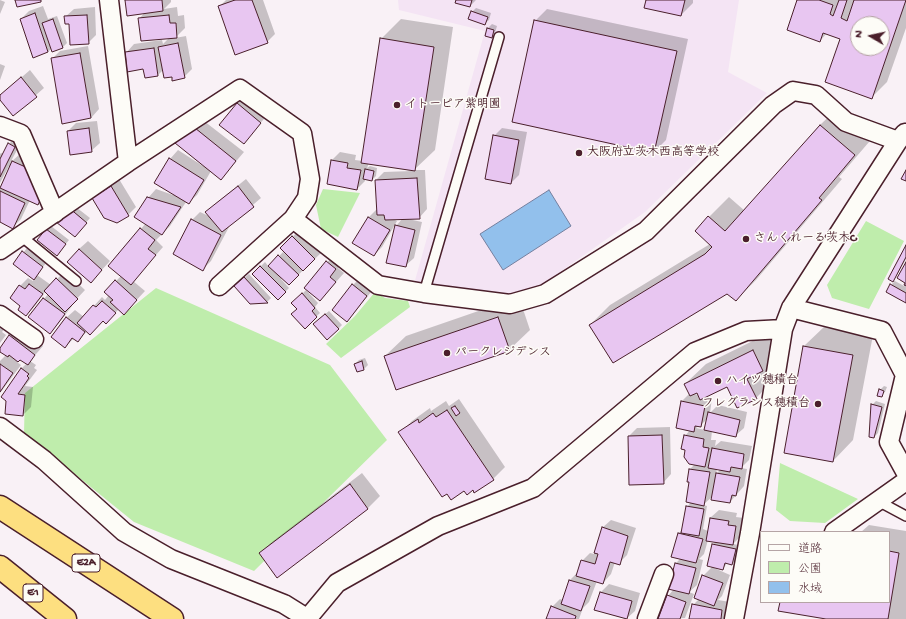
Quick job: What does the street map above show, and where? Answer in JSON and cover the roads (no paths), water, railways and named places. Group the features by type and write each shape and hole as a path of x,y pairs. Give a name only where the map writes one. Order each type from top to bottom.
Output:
{"highway":[{"name":"E2A","path":"0,507 172,619"},
{"name":"E1","path":"0,567 65,619"}],"street":[{"path":"109,0 128,162"},
{"path":"0,250 128,162 240,89 302,133 310,179 307,198 293,219 219,286"},
{"path":"293,219 378,285 424,293 510,304 545,294 646,231 773,105 793,91 816,95 846,122 902,137 791,308 782,329 755,534 734,619"},
{"path":"0,126 21,134 55,213"},
{"path":"791,308 882,331 905,375 889,442 906,473"},
{"path":"0,315 34,339"},
{"path":"0,427 44,460 124,532 171,559 284,604 307,619 337,583 438,526 533,488 695,352 746,331 782,329"},
{"path":"835,531 906,481"},
{"path":"647,619 664,574"}],"lane":[{"path":"424,293 498,36"},
{"path":"21,236 76,281"},
{"path":"878,501 906,516"}],"water":[{"path":"549,190 571,226 503,270 480,234"}],"place":[{"name":"イトーピア紫明園","path":"397,105"},
{"name":"大阪府立茨木西高等学校","path":"579,153"},
{"name":"さんくれーる茨木C","path":"746,239"},
{"name":"パークレジデンス","path":"447,353"},
{"name":"ハイツ穂積台","path":"718,381"},
{"name":"フレグランス穂積台","path":"818,404"}]}
